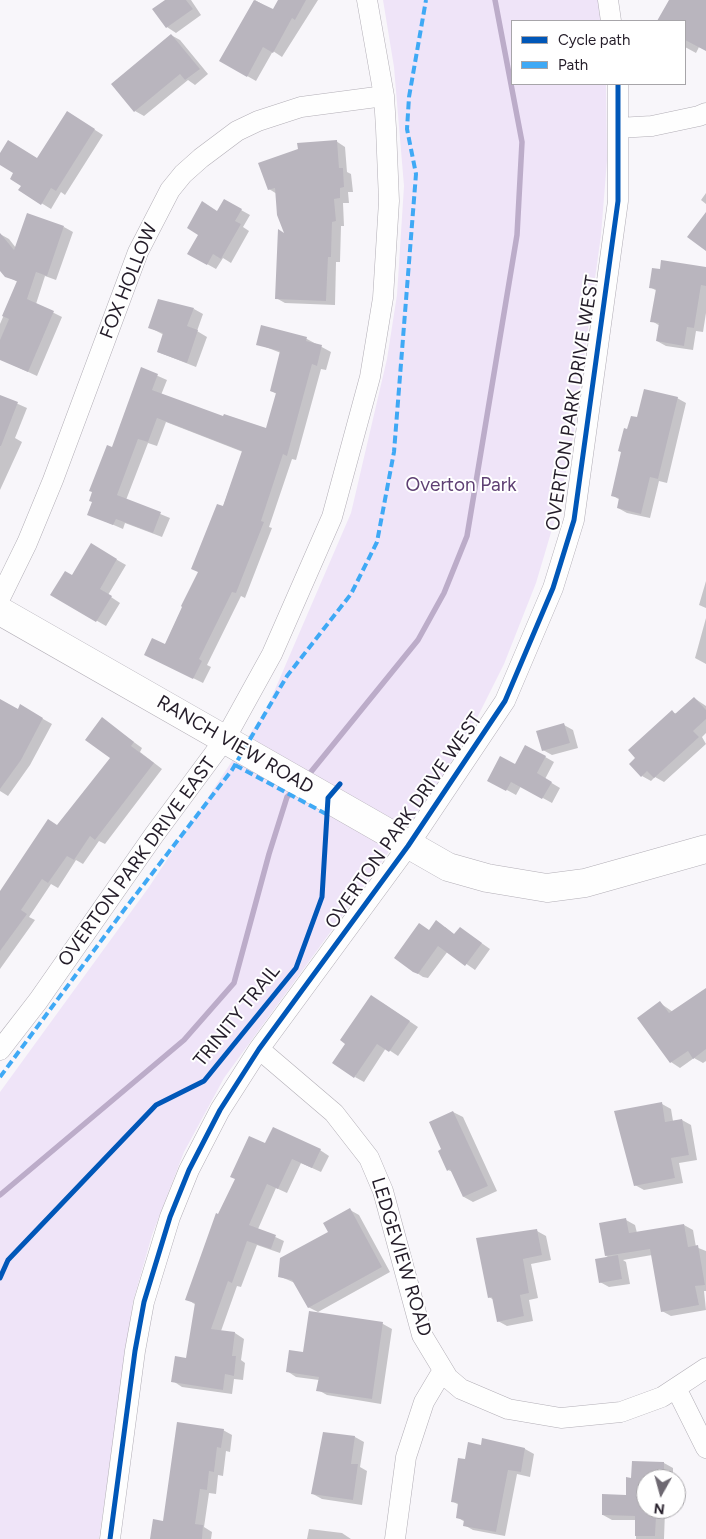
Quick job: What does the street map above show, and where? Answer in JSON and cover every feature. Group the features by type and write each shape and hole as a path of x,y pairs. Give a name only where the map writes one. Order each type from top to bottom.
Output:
{"street":[{"name":"OVERTON PARK DRIVE EAST","path":"0,1050 225,739 272,654 332,517 364,404 383,298 388,201 384,96 367,0"},
{"path":"608,0 611,20"},
{"name":"OVERTON PARK DRIVE WEST","path":"110,1539 135,1351 144,1302 170,1217 197,1154 220,1110 259,1049 408,846 505,701 553,588 574,520 618,201 618,85"},
{"name":"FOX HOLLOW","path":"0,598 47,495 138,252 170,190 183,174 201,158 237,131 258,121 301,107 384,96"},
{"path":"618,128 652,126 706,113"},
{"name":"RANCH VIEW ROAD","path":"0,611 266,762 408,846 448,867 487,878 547,888 585,883 706,849"},
{"name":"LEDGEVIEW ROAD","path":"259,1049 334,1113 369,1158 383,1192 413,1308 422,1335 448,1378 461,1389 508,1409 561,1418 620,1412 662,1397 706,1368"},
{"path":"395,1539 406,1457 424,1402 443,1370"},
{"path":"676,1388 706,1448"}],"green space":[{"name":"Overton Park","path":"383,0 598,0 601,20 511,20 511,85 606,85 607,160 601,235 573,438 558,509 536,583 504,664 475,722 434,790 224,1078 184,1152 152,1235 133,1302 99,1539 0,1539 0,1092 149,887 267,708 351,513 387,359 397,295 404,186 394,67"}],"building":[{"path":"165,0 186,0 193,9 166,28 152,9"},
{"path":"254,0 273,9 278,0 306,0 295,20 292,18 273,53 263,47 247,77 219,61"},
{"path":"669,0 706,0 706,51 686,41 686,20 658,20"},
{"path":"171,34 200,69 185,80 180,74 134,112 111,84"},
{"path":"67,111 95,129 56,191 51,188 41,205 18,190 21,186 10,179 13,173 0,165 0,153 8,140 37,158"},
{"path":"337,140 339,168 343,168 344,187 340,188 340,198 334,199 336,221 332,222 331,257 328,257 326,301 275,299 278,229 284,233 277,215 275,188 268,190 258,163 298,149 297,143"},
{"path":"224,199 242,209 235,221 241,224 221,259 213,254 207,265 187,254 198,235 187,228 202,201 217,211"},
{"path":"706,212 706,251 687,237"},
{"path":"27,213 64,226 47,276 36,272 27,299 54,311 28,372 0,360 0,340 9,319 2,316 17,281 5,277 0,271 0,233 14,250"},
{"path":"661,260 706,267 706,286 701,285 694,328 687,327 684,346 656,341 659,323 650,322 656,289 649,288 652,268 660,269"},
{"path":"158,299 194,308 187,326 198,330 187,363 157,352 163,333 148,328"},
{"path":"261,325 307,337 306,341 322,345 317,366 312,364 287,456 283,454 261,521 264,522 236,593 232,592 199,659 202,661 193,679 144,655 152,638 165,644 198,572 191,569 217,504 223,506 242,451 157,418 148,442 138,439 117,495 161,512 153,533 116,519 113,525 87,515 92,502 89,501 92,492 89,491 107,445 112,447 141,367 158,374 152,390 223,416 224,414 266,428 276,393 270,391 280,351 256,345"},
{"path":"644,389 678,397 658,479 650,477 641,514 617,508 619,498 611,496 621,452 618,451 624,428 627,429 631,416 637,417"},
{"path":"0,395 18,402 1,446 0,446"},
{"path":"91,543 117,559 100,589 112,596 96,622 50,595 65,571 72,575"},
{"path":"694,697 706,710 706,719 693,731 699,737 654,778 647,771 641,777 629,764 635,758 628,750 672,710 675,714"},
{"path":"0,699 18,709 20,704 43,718 21,760 0,789"},
{"path":"102,717 134,742 131,746 154,763 95,840 90,836 74,860 67,856 48,883 42,879 21,910 27,914 0,951 0,891 48,819 57,825 110,758 85,740"},
{"path":"564,723 570,743 542,751 536,731"},
{"path":"525,745 546,756 537,773 552,782 542,799 511,782 506,791 487,781 500,756 515,764"},
{"path":"436,920 454,934 460,927 482,943 465,966 438,946 418,974 394,958 419,923 429,930"},
{"path":"706,988 706,1049 693,1059 688,1051 670,1063 637,1018 660,1001 669,1013"},
{"path":"371,995 410,1021 389,1052 377,1044 354,1078 332,1063 345,1044 340,1040"},
{"path":"662,1102 665,1122 682,1119 689,1155 671,1158 675,1178 634,1186 614,1111"},
{"path":"453,1111 488,1186 463,1197 450,1169 447,1171 438,1151 441,1149 429,1122"},
{"path":"273,1127 321,1149 312,1168 292,1159 278,1189 267,1184 249,1225 276,1235 271,1249 247,1241 232,1283 228,1281 211,1329 235,1332 232,1356 236,1356 234,1376 225,1374 223,1390 171,1382 175,1356 186,1358 195,1303 185,1300 216,1213 218,1214 235,1179 230,1177 249,1136 265,1143"},
{"path":"350,1208 382,1267 308,1308 292,1280 278,1277 280,1258 328,1232 323,1223"},
{"path":"626,1218 629,1233 684,1224 688,1247 698,1245 705,1285 695,1286 699,1305 661,1312 650,1249 605,1256 599,1223"},
{"path":"537,1229 542,1255 523,1259 529,1293 520,1295 524,1316 497,1322 492,1297 488,1298 476,1238"},
{"path":"618,1255 622,1279 599,1283 595,1259"},
{"path":"309,1311 383,1322 372,1399 316,1391 319,1377 286,1372 289,1350 303,1352"},
{"path":"177,1422 224,1429 221,1448 217,1447 214,1472 209,1471 207,1490 200,1489 195,1524 203,1525 202,1539 150,1539 153,1519 163,1521"},
{"path":"323,1432 355,1436 351,1464 358,1464 353,1500 311,1494"},
{"path":"482,1438 525,1448 521,1472 508,1470 496,1532 463,1526 464,1520 456,1518 458,1503 451,1502 458,1458 465,1459 468,1442 481,1445"},
{"path":"632,1461 664,1462 664,1469 636,1469 636,1519 656,1519 655,1536 635,1536 635,1516 602,1515 602,1494 626,1495 626,1477 631,1478"}],"waterway":[{"path":"495,0 511,84"},
{"path":"306,778 418,640 444,593 467,536 517,235 522,142 511,85"},
{"path":"0,1195 184,1040 234,983 269,854 287,797 296,788"}],"marked path":[{"path":"0,1077 124,910 232,770 287,676 351,594 377,542 394,452 416,174 407,129 409,97 426,0"},
{"path":"235,765 328,815"}],"cycle path":[{"path":"110,1539 135,1351 144,1302 170,1217 189,1170 220,1110 259,1049 408,846 505,701 553,588 574,520 618,201 618,85"},
{"name":"TRINITY TRAIL","path":"0,1278 8,1260 156,1105 204,1081 296,968 322,897 328,798 340,784"}]}
